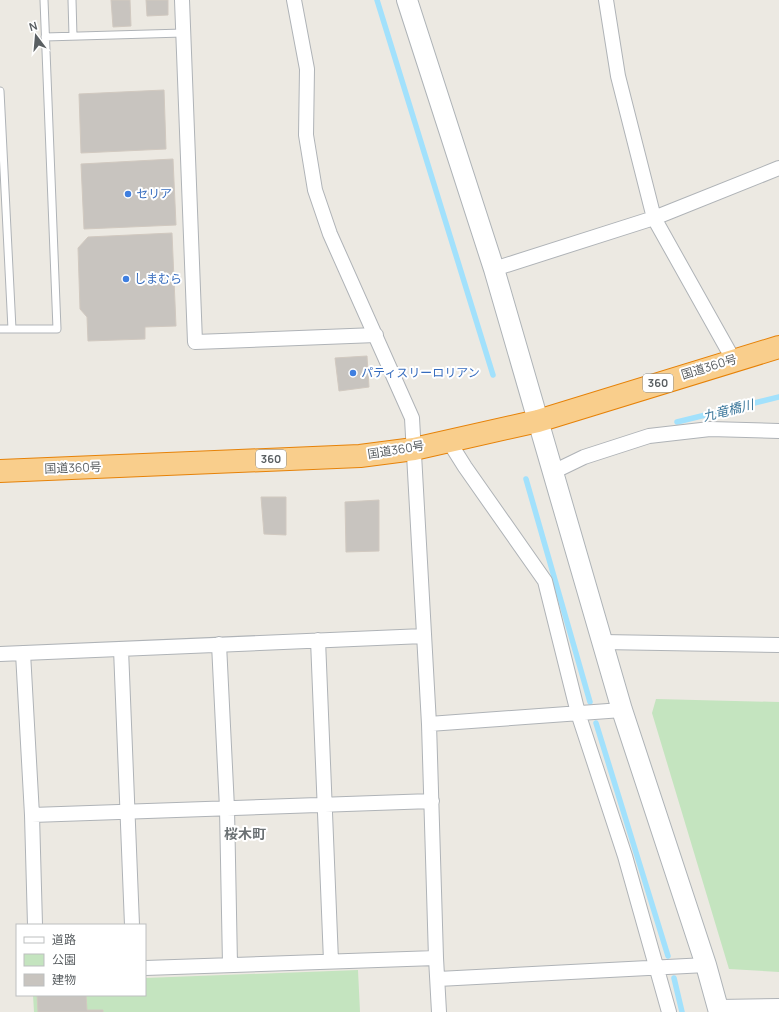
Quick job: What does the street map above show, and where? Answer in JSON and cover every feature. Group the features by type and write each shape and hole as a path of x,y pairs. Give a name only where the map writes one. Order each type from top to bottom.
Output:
{"highway":[{"name":"国道360号","path":"0,471 360,456 414,449 448,440 538,421 733,359 779,346"}],"street":[{"path":"182,0 195,342 376,335"},
{"path":"294,0 307,69 306,135 315,190 330,234 412,418 429,724 439,1012"},
{"path":"407,0 494,269 622,710 706,965 719,1009 779,1006"},
{"path":"606,0 618,76 654,218 733,359"},
{"path":"494,269 654,218 779,168"},
{"path":"552,472 584,457 649,436 710,429 779,431"},
{"path":"448,440 465,467 545,581 578,713 627,863 669,1012"},
{"path":"0,654 424,636"},
{"path":"318,640 331,961"},
{"path":"602,642 779,646"},
{"path":"219,644 227,808 230,965"},
{"path":"121,649 132,924"},
{"path":"23,653 32,815 35,924"},
{"path":"429,724 622,710"},
{"path":"32,815 432,801"},
{"path":"146,968 436,958"},
{"path":"438,979 706,965"}],"lane":[{"path":"0,329 57,329 44,0"},
{"path":"72,0 73,36"},
{"path":"45,37 183,33"},
{"path":"0,91 12,329"}],"green space":[{"path":"656,699 779,702 779,972 729,969 652,713"},
{"path":"358,970 360,1012 34,1012 33,996 146,996 146,978"}],"building":[{"path":"111,0 130,0 131,26 113,27"},
{"path":"146,0 168,0 168,15 147,16"},
{"path":"164,90 166,149 81,153 79,94"},
{"name":"セリア","path":"173,159 176,225 84,229 81,164"},
{"name":"しまむら","path":"172,233 176,326 145,327 145,339 88,341 87,317 80,309 78,248 88,237"},
{"name":"パティスリーロリアン","path":"367,356 369,387 339,391 335,358"},
{"path":"261,497 286,497 286,535 264,534"},
{"path":"379,500 379,551 346,552 345,502"},
{"path":"37,996 86,996 87,1010 103,1010 103,1012 38,1012"}],"waterway":[{"path":"377,0 493,375"},
{"name":"九竜橋川","path":"677,422 779,397"},
{"path":"526,479 590,702"},
{"path":"596,723 668,956"},
{"path":"674,978 682,1012"}],"place":[{"name":"セリア","path":"128,194"},
{"name":"しまむら","path":"126,279"},
{"name":"パティスリーロリアン","path":"353,373"}],"district":[{"name":"桜木町","path":"245,834"}]}
